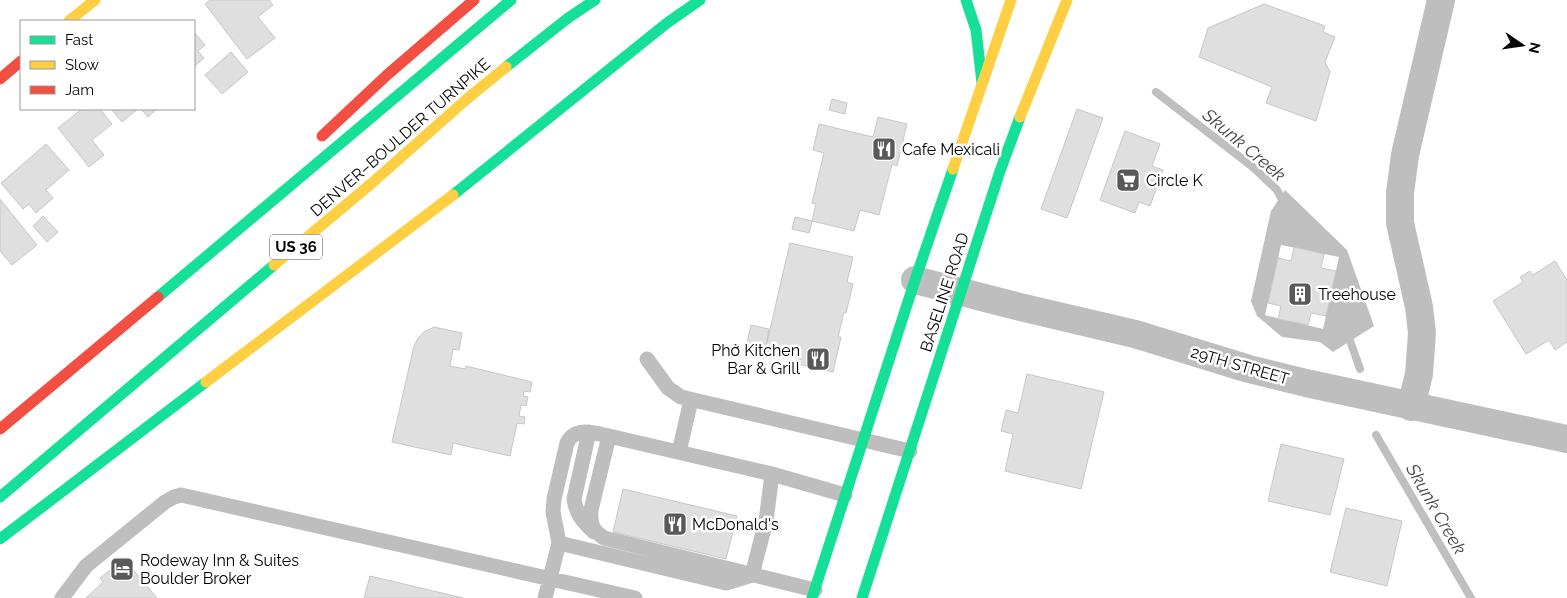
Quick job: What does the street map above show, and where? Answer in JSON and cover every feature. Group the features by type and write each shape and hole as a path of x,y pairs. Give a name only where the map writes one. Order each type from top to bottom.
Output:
{"main road":[{"path":"70,20 95,0"},
{"path":"317,142 387,75 474,0"},
{"name":"DENVER–BOULDER TURNPIKE","path":"0,429 511,0"},
{"name":"DENVER–BOULDER TURNPIKE","path":"0,497 372,183 468,98 568,18 595,0"},
{"path":"0,539 467,184 667,23 700,0"},
{"path":"966,0 978,34 982,82"},
{"name":"BASELINE ROAD","path":"813,594 914,280 1011,0"},
{"name":"BASELINE ROAD","path":"862,598 1015,129 1067,0"},
{"path":"0,79 20,62"},
{"path":"64,375 246,208"}],"street":[{"path":"1411,407 1419,374 1422,333 1419,307 1400,223 1400,193 1406,155 1441,0"},
{"name":"29TH STREET","path":"914,280 1135,334 1270,375 1411,407 1567,439"}],"lane":[{"path":"647,359 668,388 674,393 691,400 910,451"},
{"path":"679,452 691,400"},
{"path":"588,432 574,499 575,510 594,532 604,538 752,575 813,594"},
{"path":"545,598 559,544 553,512 554,499 567,443 574,433 588,432 679,452 772,474 845,495"},
{"path":"594,532 590,523 590,510 609,436"},
{"path":"752,575 766,521 772,474"},
{"path":"62,598 86,566 165,502 181,495 635,598"},
{"path":"559,544 726,583 752,575"}],"shaded area":[{"path":"1285,190 1347,250 1374,326 1333,352 1320,342 1282,337 1257,316 1251,301 1271,211","holes":["1281,245 1339,257 1323,329 1265,315"]}],"building":[{"path":"210,0 269,0 273,5 258,17 275,38 247,59 205,4"},
{"path":"1264,4 1325,26 1323,32 1335,37 1325,62 1330,72 1316,121 1266,103 1272,87 1199,57 1208,28"},
{"path":"195,33 205,45 198,51 204,58 195,66"},
{"path":"231,52 248,72 222,94 205,75"},
{"path":"832,99 847,103 845,114 829,110"},
{"path":"1077,109 1103,118 1067,218 1041,209"},
{"path":"81,110 101,110 112,124 92,140 104,155 89,167 58,128"},
{"path":"112,110 137,110 122,122"},
{"path":"142,110 156,110 148,117"},
{"path":"878,117 907,124 897,166 892,164 879,215 860,210 854,231 812,221 816,204 812,203 824,153 813,150 819,124 873,137"},
{"path":"1125,131 1160,144 1152,166 1163,170 1150,206 1139,202 1135,213 1100,200"},
{"path":"46,144 69,170 46,190 53,198 36,213 29,204 23,209 1,183"},
{"path":"0,199 37,245 12,265 0,251"},
{"path":"43,216 58,232 47,242 33,226"},
{"path":"795,217 812,221 809,233 792,229"},
{"path":"790,243 853,257 847,282 853,284 838,337 841,337 833,372 798,364 800,359 765,351"},
{"name":"Treehouse","path":"1294,247 1324,254 1321,268 1336,271 1326,316 1311,313 1308,325 1278,319 1281,306 1268,303 1278,258 1291,261"},
{"path":"1555,261 1567,280 1567,342 1555,350 1549,340 1526,354 1493,301 1523,282 1520,277 1530,271 1533,275"},
{"path":"751,325 769,329 765,351 746,347"},
{"path":"434,327 462,333 459,350 453,349 450,366 465,369 466,366 532,382 530,392 524,391 523,396 528,397 526,406 521,405 519,416 525,417 524,424 517,423 510,456 453,443 451,455 392,442 414,346 424,332"},
{"path":"1027,374 1104,392 1081,489 1005,471 1013,434 1001,431 1006,410 1018,413"},
{"path":"1281,444 1344,459 1330,515 1268,501"},
{"name":"McDonald's","path":"623,489 737,516 726,559 613,532"},
{"path":"1346,508 1402,521 1387,586 1330,572"},
{"name":"Rodeway Inn & Suites Boulder Broker","path":"124,559 157,598 86,598 103,582 100,578"},
{"path":"370,576 463,598 364,598"}],"waterway":[{"name":"Skunk Creek","path":"1156,92 1254,168 1277,190 1285,205"},
{"name":"Skunk Creek","path":"1347,332 1360,369"},
{"name":"Skunk Creek","path":"1376,435 1471,598"}],"traffic: fast":[{"path":"158,297 511,0"},
{"path":"506,67 568,18 595,0"},
{"path":"453,195 667,23 700,0"},
{"path":"966,0 976,30 982,83"},
{"path":"862,598 1000,171 1020,117"},
{"path":"812,598 953,169"},
{"path":"0,497 274,265"},
{"path":"0,539 206,382"}],"traffic: slow":[{"path":"70,20 95,0"},
{"path":"953,169 1011,0"},
{"path":"1020,117 1067,0"},
{"path":"274,265 506,67"},
{"path":"206,382 453,195"}],"traffic: jam":[{"path":"322,136 387,75 474,0"},
{"path":"0,79 20,62"},
{"path":"0,429 158,297"}],"place":[{"name":"Cafe Mexicali","path":"884,149"},
{"name":"Circle K","path":"1128,180"},
{"name":"Treehouse","path":"1300,294"},
{"name":"Phở Kitchen Bar & Grill","path":"818,359"},
{"name":"McDonald's","path":"675,524"},
{"name":"Rodeway Inn & Suites Boulder Broker","path":"122,569"}]}
